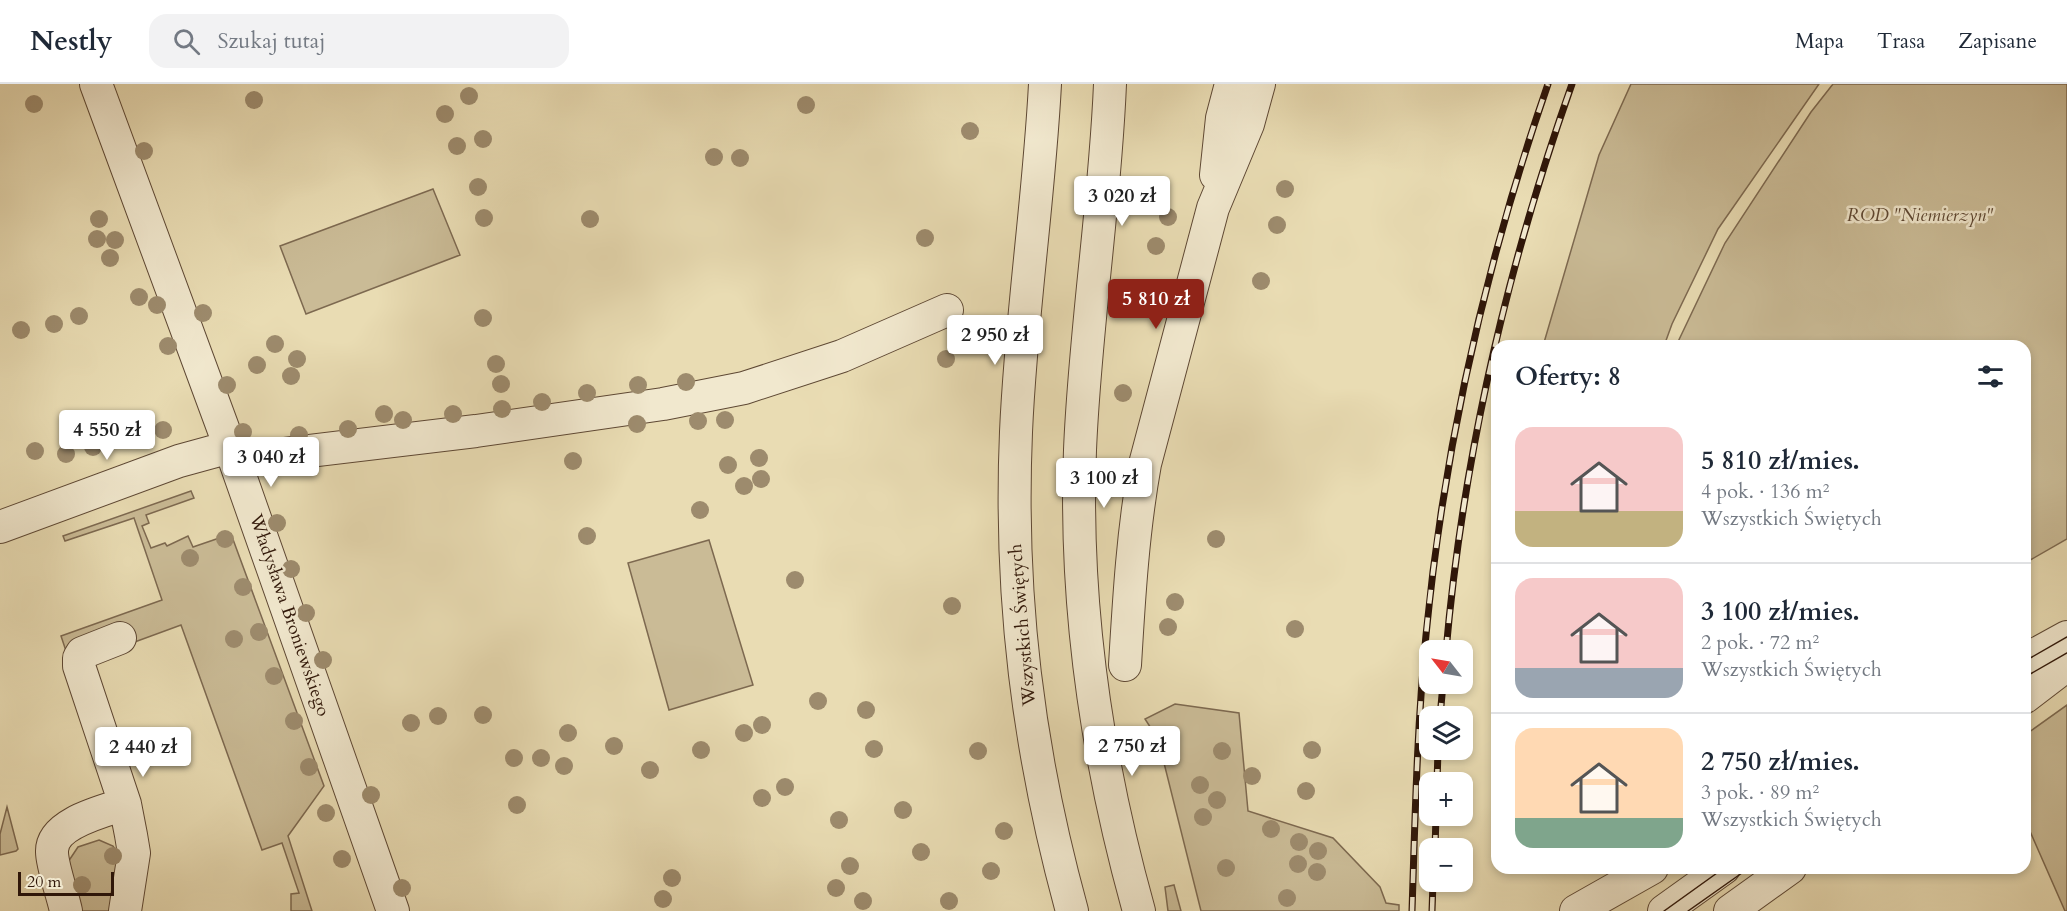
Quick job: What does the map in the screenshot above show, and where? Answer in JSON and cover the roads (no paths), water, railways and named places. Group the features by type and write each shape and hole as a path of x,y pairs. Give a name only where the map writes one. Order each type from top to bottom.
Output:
{"street":[{"name":"Władysława Broniewskiego","path":"96,84 232,453 393,911"},
{"name":"Wszystkich Świętych","path":"1045,84 1021,340 1014,523 1021,649 1031,726 1053,841 1072,911"},
{"path":"1110,84 1085,368 1079,510 1087,651 1095,713 1119,840 1139,911"},
{"path":"1213,208 1222,117 1231,84"},
{"path":"1125,665 1131,560 1145,464 1213,208 1248,124 1259,84"},
{"path":"0,527 179,461 232,453 476,431 663,404 744,388 842,356 947,310"},
{"path":"120,638 82,653 79,666 125,804 134,853 124,911"},
{"path":"2031,671 2050,654"},
{"path":"2031,687 2050,654"},
{"path":"66,911 51,851 59,834 80,819 125,804"},
{"path":"1587,907 1642,874"},
{"path":"1664,911 1716,874"},
{"path":"1688,911 1740,874"},
{"path":"1730,911 1782,874"}],"tram line":[{"path":"2031,658 2067,637"},
{"path":"2031,674 2067,653"},
{"path":"1664,911 1716,874"},
{"path":"1688,911 1740,874"}],"railway":[{"path":"1412,911 1423,670 1444,495 1470,356 1487,287 1505,219 1548,84"},
{"path":"1497,340 1527,223 1572,84"},
{"path":"1447,640 1464,507 1491,364"},
{"path":"1441,706 1442,694"},
{"path":"1437,772 1438,760"},
{"path":"1435,838 1436,826"},
{"path":"1432,911 1433,892"}],"park label":[{"name":"ROD \"Niemierzyn\"","path":"1920,215"}]}
